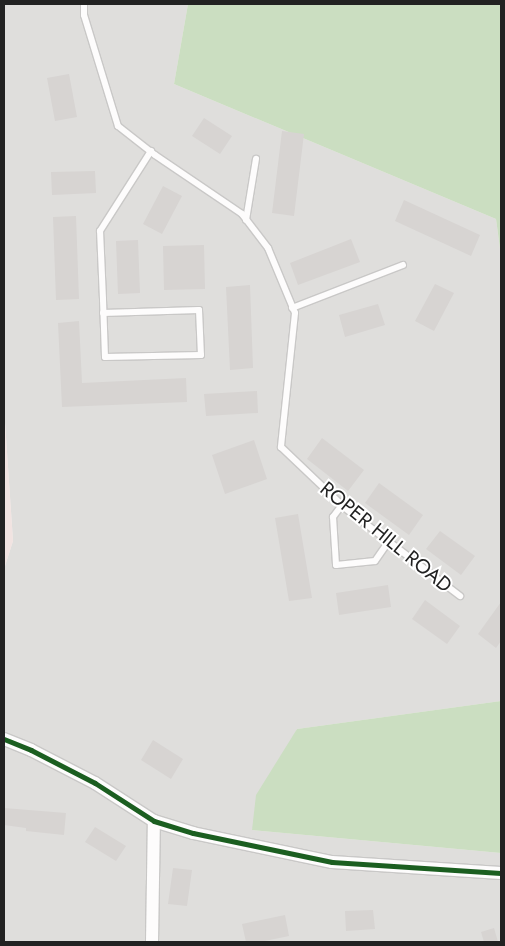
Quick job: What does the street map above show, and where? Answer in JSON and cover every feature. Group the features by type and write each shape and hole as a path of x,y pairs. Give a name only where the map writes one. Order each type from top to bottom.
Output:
{"street":[{"path":"4,739 31,750 95,783 154,821 193,833 332,862 501,873"},
{"path":"152,942 154,821"}],"lane":[{"name":"ROPER HILL ROAD","path":"84,4 84,15 118,126 242,214 268,248 295,313 289,392 282,447 342,505 460,596"},
{"path":"103,312 199,310 201,355 105,357 103,312 100,231 151,151"},
{"path":"246,220 256,159"},
{"path":"292,308 403,265"},
{"path":"342,505 333,517 336,565 375,561 389,541"}],"shaded area":[{"path":"4,4 188,4 174,84 496,219 501,256 501,701 297,729 252,830 501,853 501,942 4,942 4,569 13,541 4,408"},
{"path":"4,408 13,541 4,569"}],"green space":[{"path":"188,4 501,4 501,256 496,219 174,84"},
{"path":"501,701 501,853 252,830 256,795 297,729"}],"building":[{"path":"69,74 77,117 55,121 47,78"},
{"path":"204,118 232,136 220,154 192,136"},
{"path":"282,131 304,134 294,216 272,213"},
{"path":"95,171 96,193 52,195 51,172"},
{"path":"163,186 182,196 162,234 143,224"},
{"path":"404,200 480,235 471,256 395,221"},
{"path":"76,216 79,299 56,300 53,217"},
{"path":"351,239 360,262 298,285 290,263"},
{"path":"138,240 140,293 118,294 116,241"},
{"path":"204,245 205,289 164,290 163,246"},
{"path":"435,284 454,293 434,331 415,321"},
{"path":"250,285 253,368 230,370 226,287"},
{"path":"378,304 385,325 345,337 339,315"},
{"path":"79,321 82,383 186,378 187,402 62,407 58,323"},
{"path":"257,391 258,413 206,416 204,394"},
{"path":"322,438 364,470 348,491 307,459"},
{"path":"254,440 267,479 225,494 212,455"},
{"path":"379,483 423,515 409,535 365,503"},
{"path":"298,514 312,598 289,601 275,518"},
{"path":"440,531 475,556 461,575 426,549"},
{"path":"388,585 391,607 339,615 336,593"},
{"path":"425,600 460,626 447,644 412,619"},
{"path":"501,602 501,641 496,648 478,634"},
{"path":"153,740 183,759 171,779 141,760"},
{"path":"4,808 66,813 64,835 26,831 26,828 4,825"},
{"path":"95,827 126,846 116,861 85,842"},
{"path":"173,868 192,870 187,906 168,904"},
{"path":"373,910 375,929 346,931 345,911"},
{"path":"285,915 289,936 260,942 246,942 242,924"},
{"path":"494,928 498,942 484,942 481,932"}],"cycle path":[{"path":"4,739 31,750 95,783 154,821 193,833 332,862 501,873"}]}
